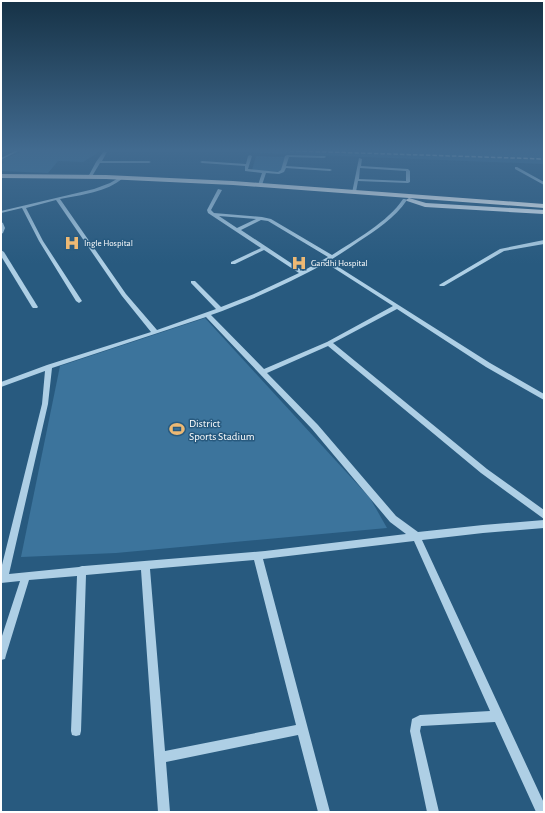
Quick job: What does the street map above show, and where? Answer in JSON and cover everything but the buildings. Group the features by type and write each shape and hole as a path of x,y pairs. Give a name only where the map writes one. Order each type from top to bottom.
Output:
{"highway":[{"path":"183,188 407,200 543,211"},
{"path":"299,188 543,211"}],"main road":[{"path":"407,200 425,205 543,211"}],"street":[{"path":"1,212 101,188"},
{"path":"354,192 355,188"},
{"path":"220,190 209,210 302,273"},
{"path":"57,198 124,295 155,332"},
{"path":"1,385 49,367 206,315 290,280 351,246 399,210 407,200"},
{"path":"23,206 41,241 79,301"},
{"path":"213,214 262,218 272,222 488,365 544,397"},
{"path":"237,230 262,218"},
{"path":"1,223 3,228 1,233"},
{"path":"442,286 502,250 544,242"},
{"path":"233,263 264,248"},
{"path":"1,252 35,307"},
{"path":"193,282 219,309"},
{"path":"262,372 329,343 398,306"},
{"path":"206,315 240,347 315,427 393,519 416,536 498,716 541,804"},
{"path":"329,343 484,471 544,515"},
{"path":"49,367 45,404 2,579 82,570 256,555 416,536 544,524"},
{"path":"256,555 324,812"},
{"path":"145,565 164,812"},
{"path":"76,731 82,570"},
{"path":"1,655 26,576"},
{"path":"433,812 415,731 416,723 420,720 498,716"},
{"path":"160,758 302,729"}],"shaded area":[{"name":"District Sports Stadium","path":"205,318 370,498 387,528 116,553 21,557 60,366"}],"place":[{"name":"Ingle Hospital","path":"72,243"},
{"name":"Gandhi Hospital","path":"299,263"},
{"name":"District Sports Stadium","path":"177,429"}]}
